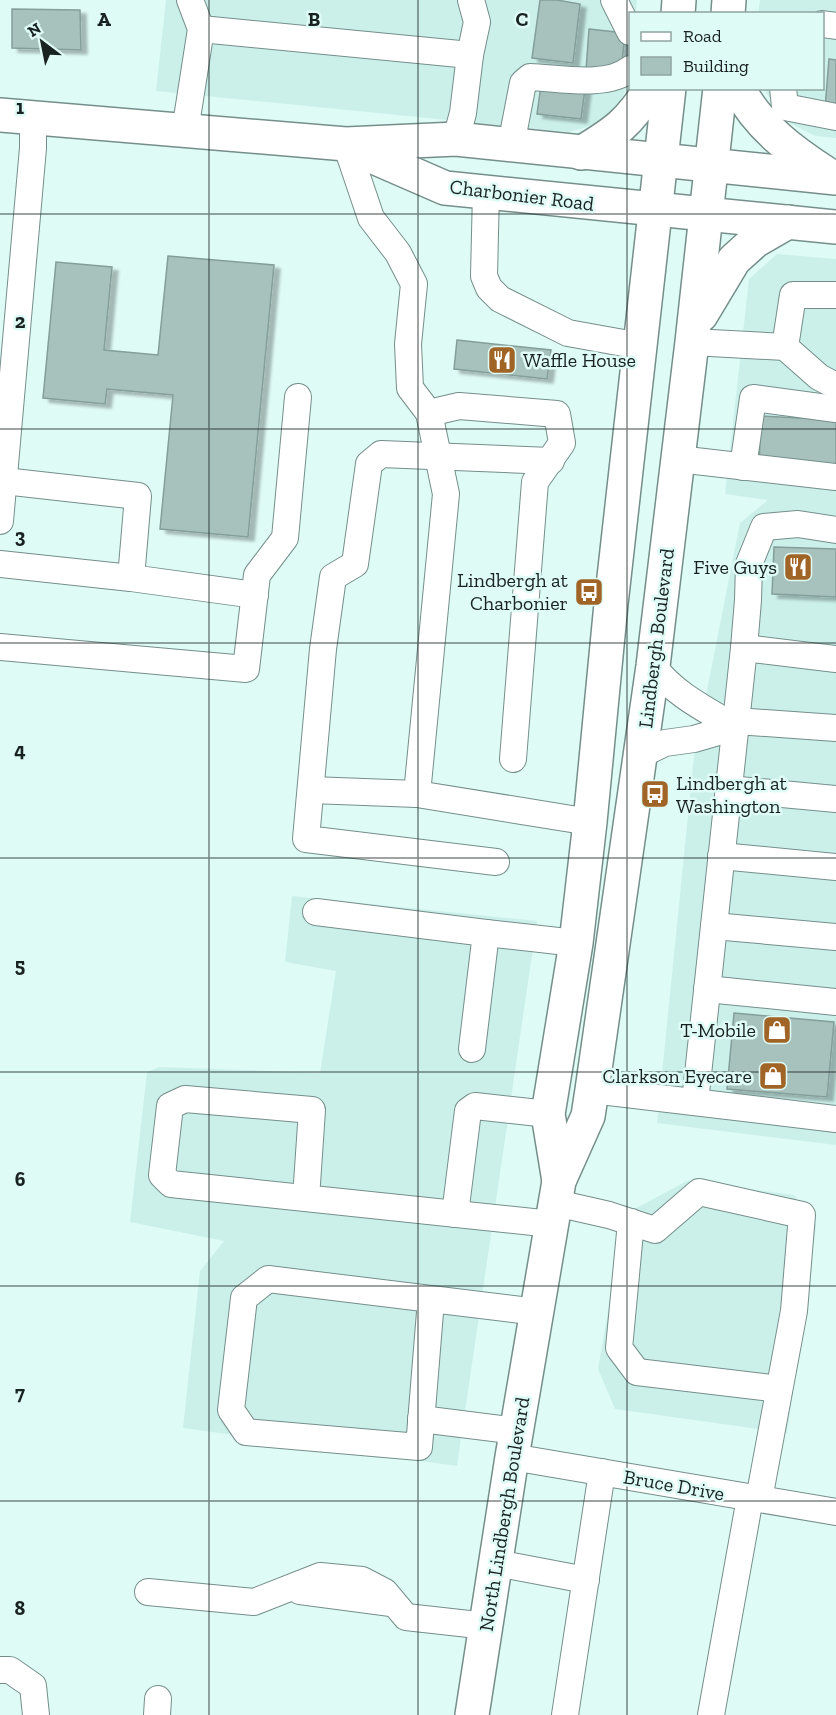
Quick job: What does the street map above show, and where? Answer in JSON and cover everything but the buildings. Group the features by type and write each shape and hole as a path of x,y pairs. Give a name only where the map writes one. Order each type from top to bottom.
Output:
{"main road":[{"path":"582,153 629,120 650,90"},
{"name":"Lindbergh Boulevard","path":"556,1203 548,1114 576,943 590,822 610,604 669,90"},
{"name":"Lindbergh Boulevard","path":"537,1312 556,1203 588,1116 592,1090 653,666 720,90"},
{"path":"739,90 765,128 787,148 833,177"},
{"name":"Charbonier Road","path":"0,115 346,144 456,139 833,177"},
{"name":"Charbonier Road","path":"346,144 445,188 836,227"},
{"path":"693,335 734,260 754,242 788,222"},
{"name":"North Lindbergh Boulevard","path":"472,1715 537,1312"}],"street":[{"path":"185,131 201,29 190,0"},
{"path":"456,139 463,113 477,21 471,0"},
{"path":"614,0 629,30"},
{"path":"201,29 470,56"},
{"path":"511,145 523,82 530,77 601,81 625,74 629,70"},
{"path":"783,90 785,107 836,117"},
{"path":"0,521 3,465 33,148 33,118"},
{"path":"346,144 371,218 398,253 414,284 408,344 410,388 429,413 446,494 417,794"},
{"path":"486,192 484,276 489,288 500,299 568,333 640,346"},
{"path":"785,347 793,295 836,295"},
{"path":"693,335 785,347 819,377 836,386"},
{"path":"0,647 246,669 257,575 285,538 298,397"},
{"path":"743,466 753,398 836,409"},
{"path":"429,413 459,406 557,414 562,443 535,482 513,759"},
{"path":"496,862 306,839 323,649 333,577 356,564 369,464 381,454 551,461"},
{"path":"678,459 836,477"},
{"path":"3,465 138,496 131,578"},
{"path":"695,1102 744,648 749,564 764,527 798,524 836,530"},
{"path":"0,564 131,578 255,595"},
{"path":"744,648 836,659"},
{"path":"653,666 681,695 735,724"},
{"path":"640,755 665,743 694,739 735,724 836,728"},
{"path":"728,789 836,799"},
{"path":"311,790 417,794 590,822"},
{"path":"721,856 836,867"},
{"path":"316,912 576,943"},
{"path":"714,926 836,937"},
{"path":"472,1049 486,933"},
{"path":"707,989 836,1002"},
{"path":"592,1090 836,1119"},
{"path":"306,1198 312,1110 185,1099 170,1106 162,1175 171,1184 455,1214 556,1203 655,1230 699,1192 802,1215 791,1325 711,1715"},
{"path":"455,1214 468,1111 475,1106 548,1114"},
{"path":"631,1222 619,1348 637,1371 779,1389"},
{"path":"431,1299 419,1447 246,1432 231,1410 244,1298 268,1280 431,1299 537,1312"},
{"name":"Bruce Drive","path":"421,1419 514,1444 602,1473 836,1512"},
{"path":"565,1715 602,1473"},
{"path":"496,1563 586,1580"},
{"path":"148,1592 254,1602 320,1576 362,1580 385,1593 406,1617 487,1626"},
{"path":"0,1670 10,1670 33,1686 36,1715"}],"shaded area":[{"path":"166,0 637,0 636,12 629,12 629,81 617,110 601,123 569,132 156,91"},
{"path":"760,0 836,0 836,138 815,136 784,120 765,90 824,90 824,12 758,12"},
{"path":"777,254 836,259 836,1145 657,1123 694,756 740,523 768,500 725,494 749,279"},
{"path":"292,896 537,921 457,1466 183,1428 200,1271 224,1241 130,1222 147,1072 159,1067 320,1073 336,971 285,962"},
{"path":"687,1181 794,1195 816,1225 787,1433 615,1409 598,1369 625,1214"}],"place":[{"name":"Waffle House","path":"502,360"},
{"name":"Five Guys","path":"798,567"},
{"name":"Lindbergh at Charbonier","path":"589,592"},
{"name":"Lindbergh at Washington","path":"655,794"},
{"name":"T-Mobile","path":"777,1030"},
{"name":"Clarkson Eyecare","path":"773,1076"}]}
